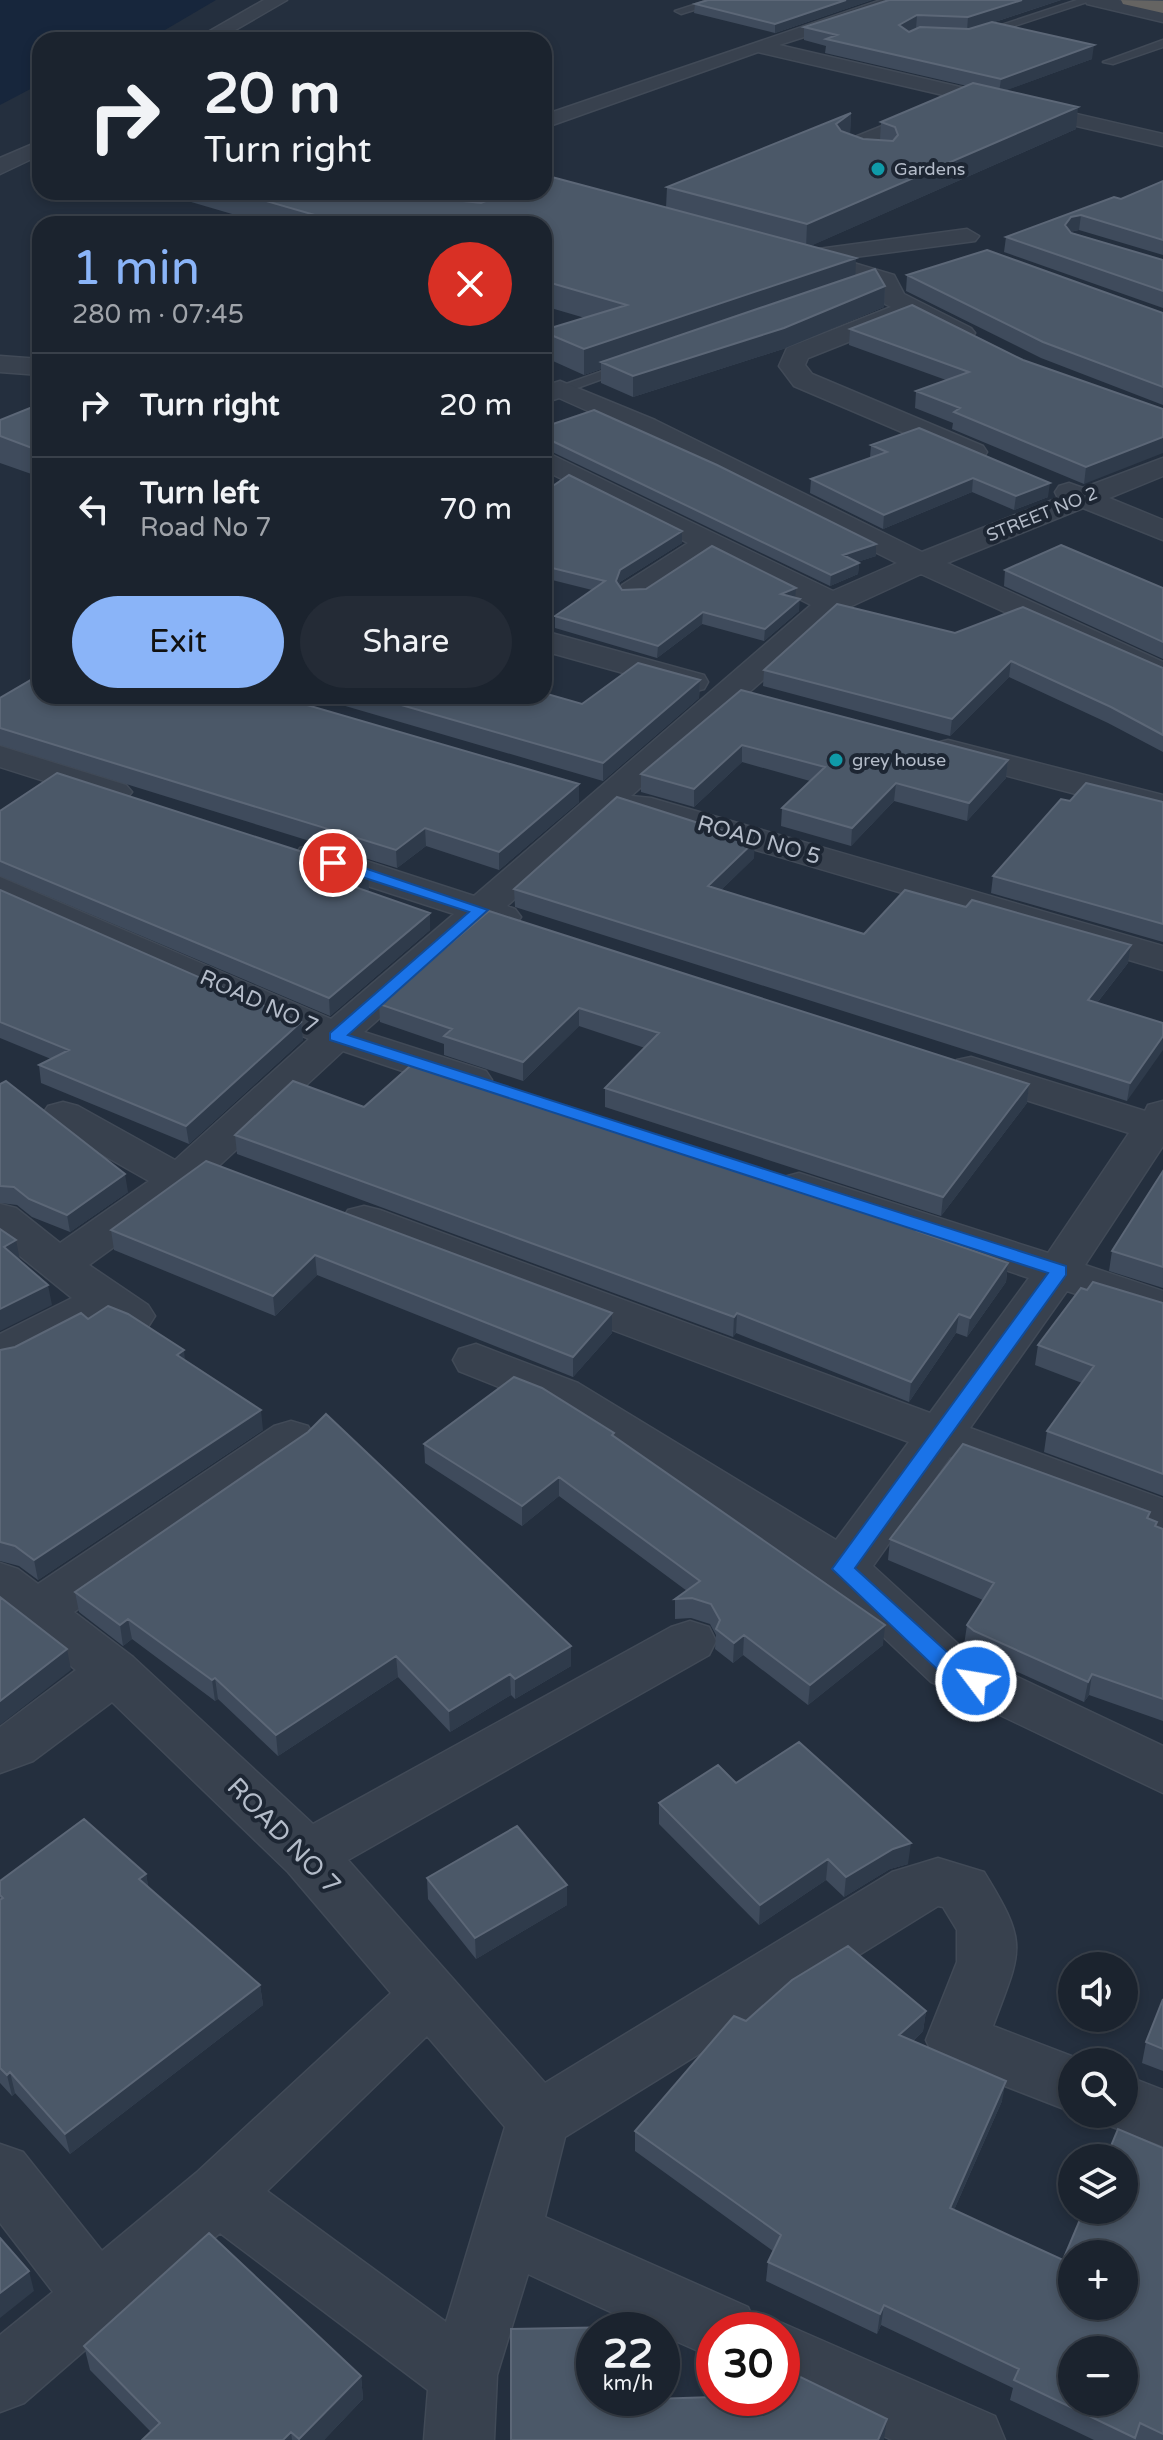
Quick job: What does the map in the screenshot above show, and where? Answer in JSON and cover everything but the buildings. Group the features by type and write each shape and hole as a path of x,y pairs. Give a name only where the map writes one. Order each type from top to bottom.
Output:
{"highway":[{"path":"1130,0 1163,7"}],"street":[{"path":"219,32 278,0"},
{"path":"552,119 757,46 900,0"},
{"path":"1094,0 1163,16"},
{"path":"757,46 1163,140"},
{"path":"883,156 848,148 969,95"},
{"path":"1134,133 1163,122"},
{"path":"0,167 32,151"},
{"path":"806,256 967,236"},
{"path":"775,248 885,280 894,299 978,341"},
{"path":"912,308 796,353 792,366 803,380 997,462"},
{"path":"0,364 32,366"},
{"path":"552,392 645,426 921,563 1163,674"},
{"path":"552,463 832,603"},
{"name":"STREET NO 2","path":"60,1264 190,1170 336,1036 610,797 746,696 832,603 921,563 1163,466"},
{"path":"552,488 573,474"},
{"path":"1040,479 1163,531"},
{"path":"633,592 708,543"},
{"path":"552,643 746,696"},
{"path":"916,741 1163,806"},
{"path":"0,756 146,802"},
{"name":"ROAD NO 5","path":"565,784 1163,958"},
{"path":"283,846 540,929"},
{"name":"ROAD NO 7","path":"0,888 336,1036 502,1090"},
{"path":"843,1569 1059,1270 1160,1124 945,1060"},
{"path":"63,1115 190,1170 245,1176"},
{"path":"758,1173 1059,1270 1163,1307"},
{"path":"319,1203 1163,1518"},
{"path":"0,1218 118,1308 0,1353"},
{"path":"476,1360 561,1394 843,1569 950,1668 1163,1771"},
{"path":"19,1596 291,1438"},
{"name":"ROAD NO 7","path":"19,1596 114,1671 308,1855 538,2120"},
{"path":"308,1855 690,1641"},
{"path":"0,1751 14,1746 114,1671"},
{"path":"459,2440 463,2375 508,2233 538,2120 913,1889 938,1882 963,1889 986,1927 987,1962 957,2040 1058,2079"},
{"path":"0,2379 219,2194 428,1996"},
{"path":"1138,2108 1163,2118"},
{"path":"0,2173 98,2298"},
{"path":"219,2194 463,2375"},
{"path":"508,2233 696,2317"},
{"path":"800,2364 970,2440"}],"lane":[{"path":"681,11 721,0"},
{"path":"959,37 1088,0"},
{"path":"1109,62 1163,43"},
{"path":"856,290 885,280"},
{"path":"552,392 649,359"}],"water":[{"path":"0,0 216,0 162,32 32,32 32,88 0,105"}],"place":[{"name":"Gardens","path":"878,169"},
{"name":"grey house","path":"836,760"}],"route":[{"path":"333,863 480,910 336,1036 1059,1270 843,1569 950,1668 976,1681"}]}
